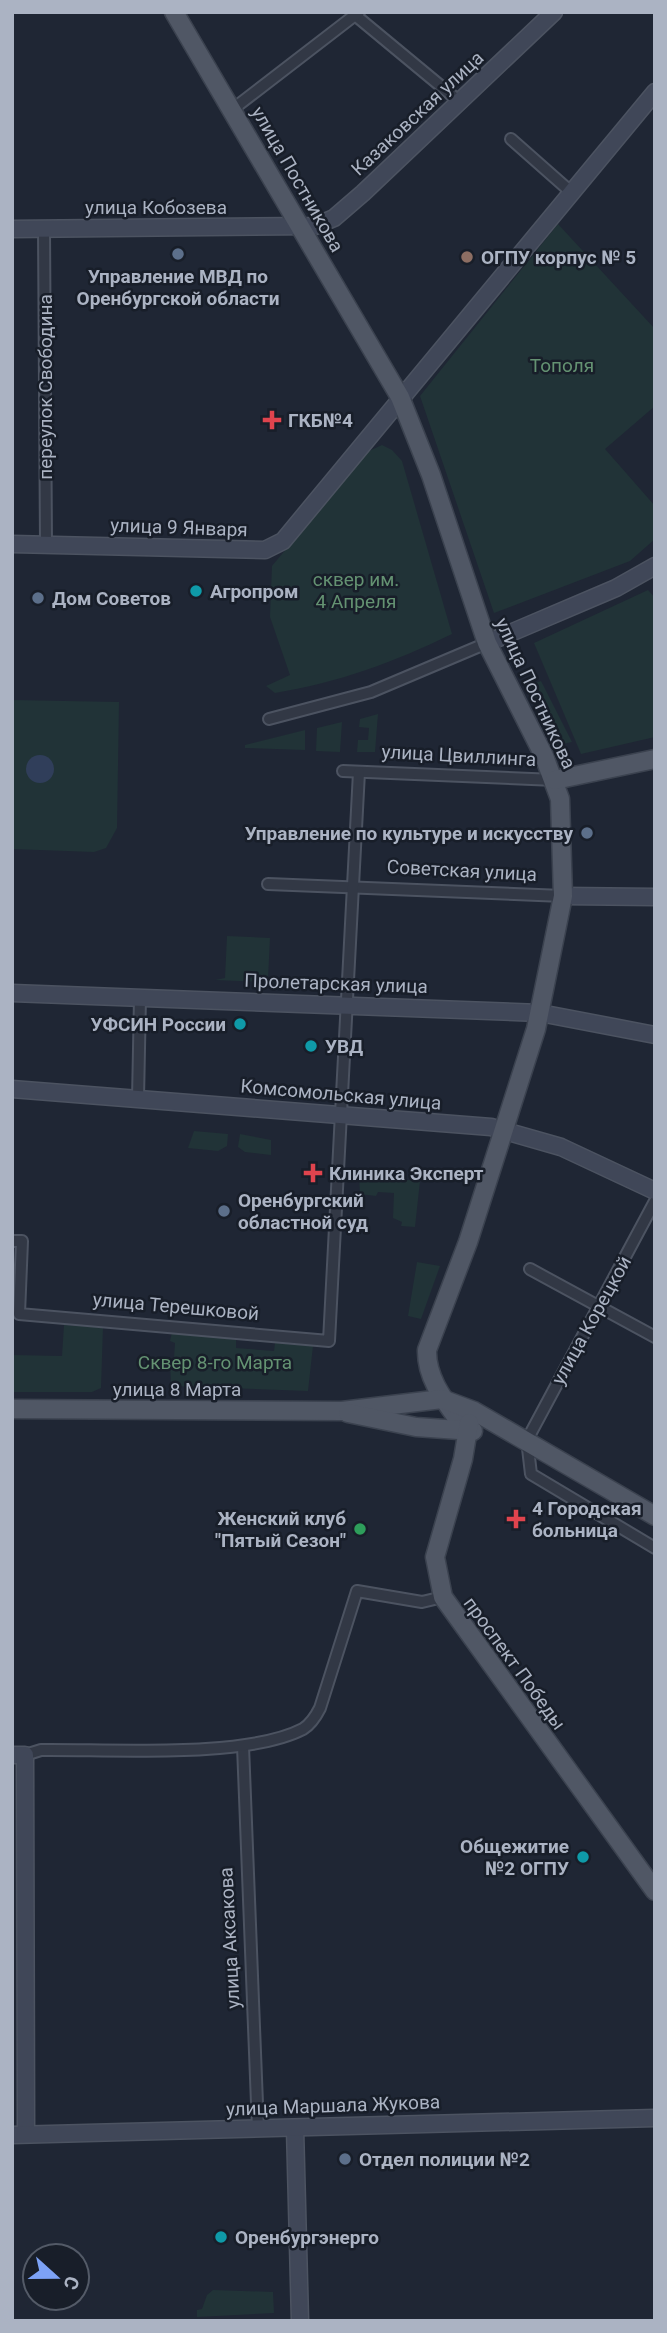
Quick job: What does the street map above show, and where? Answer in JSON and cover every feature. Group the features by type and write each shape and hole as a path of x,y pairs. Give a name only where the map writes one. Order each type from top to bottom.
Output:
{"main road":[{"name":"улица Постникова","path":"174,12 400,397 431,475 486,643 555,780 562,826 563,896 540,1013 468,1242 427,1350 427,1360 442,1399"},
{"name":"Казаковская улица","path":"300,227 315,226 334,218 554,12"},
{"name":"улица 9 Января","path":"12,544 265,550 283,541 655,92"},
{"name":"улица Кобозева","path":"12,229 300,227"},
{"path":"486,643 615,588 655,566"},
{"name":"улица Цвиллинга","path":"555,780 655,759"},
{"name":"Советская улица","path":"563,896 655,897"},
{"name":"Пролетарская улица","path":"12,993 540,1013 655,1035"},
{"name":"Комсомольская улица","path":"12,1089 503,1129 561,1147 655,1191"},
{"path":"442,1399 474,1410 655,1516"},
{"path":"442,1399 467,1432 503,1427"},
{"name":"улица 8 Марта","path":"12,1409 342,1411 442,1399"},
{"name":"проспект Победы","path":"474,1410 435,1557 443,1597 655,1891"},
{"name":"улица 8 Марта","path":"342,1411 416,1427 467,1432"},
{"path":"19,1755 19,2134"},
{"name":"улица Маршала Жукова","path":"19,2134 655,2118"},
{"path":"295,2128 300,2321"}],"street":[{"path":"233,109 357,14 460,102"},
{"path":"511,139 571,192"},
{"name":"переулок Свободина","path":"44,229 46,545"},
{"path":"269,719 371,692 486,643"},
{"name":"улица Цвиллинга","path":"343,771 555,780"},
{"path":"342,1116 359,772"},
{"name":"Советская улица","path":"268,884 563,896"},
{"path":"138,1099 140,998"},
{"name":"улица Терешковой","path":"12,1241 22,1241 19,1314 329,1341 342,1116"},
{"name":"улица Корецкой","path":"527,1440 655,1201"},
{"path":"530,1269 655,1337"},
{"path":"527,1440 531,1474 655,1548"},
{"path":"19,1755 41,1750 243,1746 299,1731 316,1716 357,1591 422,1602 443,1597"},
{"name":"улица Аксакова","path":"243,1746 258,2129"}],"green space":[{"name":"Тополя","path":"558,224 655,329 655,406 605,449 655,506 655,539 630,561 494,613 420,396"},
{"name":"сквер им. 4 Апреля","path":"382,445 392,450 402,461 452,634 365,670 275,693 266,686 290,675 270,617 272,566 367,452"},
{"path":"648,590 655,598 655,737 581,754 534,643"},
{"path":"541,681 572,742 558,745 526,686"},
{"path":"12,700 119,702 117,828 106,848 94,852 12,849"},
{"path":"378,714 375,752 357,752 358,740 368,740 369,728 359,727 360,719"},
{"path":"342,722 340,752 316,751 317,728"},
{"path":"305,730 305,750 245,748 245,745"},
{"path":"227,936 270,938 268,979 282,983 215,980 225,978"},
{"path":"194,1131 228,1134 227,1146 218,1151 188,1148"},
{"path":"240,1134 271,1140 271,1155 245,1152 238,1147"},
{"path":"359,1176 420,1181 415,1227 401,1226 402,1222 393,1218 394,1193 378,1192 376,1196 360,1194"},
{"path":"417,1262 440,1266 421,1319 408,1316"},
{"path":"64,1325 103,1327 101,1388 92,1392 12,1392 12,1355 62,1356"},
{"name":"Сквер 8-го Марта","path":"172,1332 236,1340 236,1348 274,1351 275,1343 313,1346 308,1391 171,1386 170,1361 174,1358 175,1343 170,1341"},
{"path":"213,2290 273,2292 274,2313 197,2317 197,2310 202,2309 207,2295"}],"water":[{"path":"40,755 50,759 54,769 50,779 40,783 30,779 26,769 30,759"}],"place":[{"name":"Управление МВД по Оренбургской области","path":"178,254"},
{"name":"ОГПУ корпус № 5","path":"467,257"},
{"name":"ГКБ№4","path":"272,420"},
{"name":"Агропром","path":"196,591"},
{"name":"Дом Советов","path":"38,598"},
{"name":"Управление по культуре и искусству","path":"587,833"},
{"name":"УФСИН России","path":"240,1024"},
{"name":"УВД","path":"311,1046"},
{"name":"Клиника Эксперт","path":"313,1173"},
{"name":"Оренбургский областной суд","path":"224,1211"},
{"name":"4 Городская больница","path":"516,1519"},
{"name":"Женский клуб \"Пятый Сезон\"","path":"360,1529"},
{"name":"Общежитие №2 ОГПУ","path":"583,1857"},
{"name":"Отдел полиции №2","path":"345,2159"},
{"name":"Оренбургэнерго","path":"221,2237"}]}
